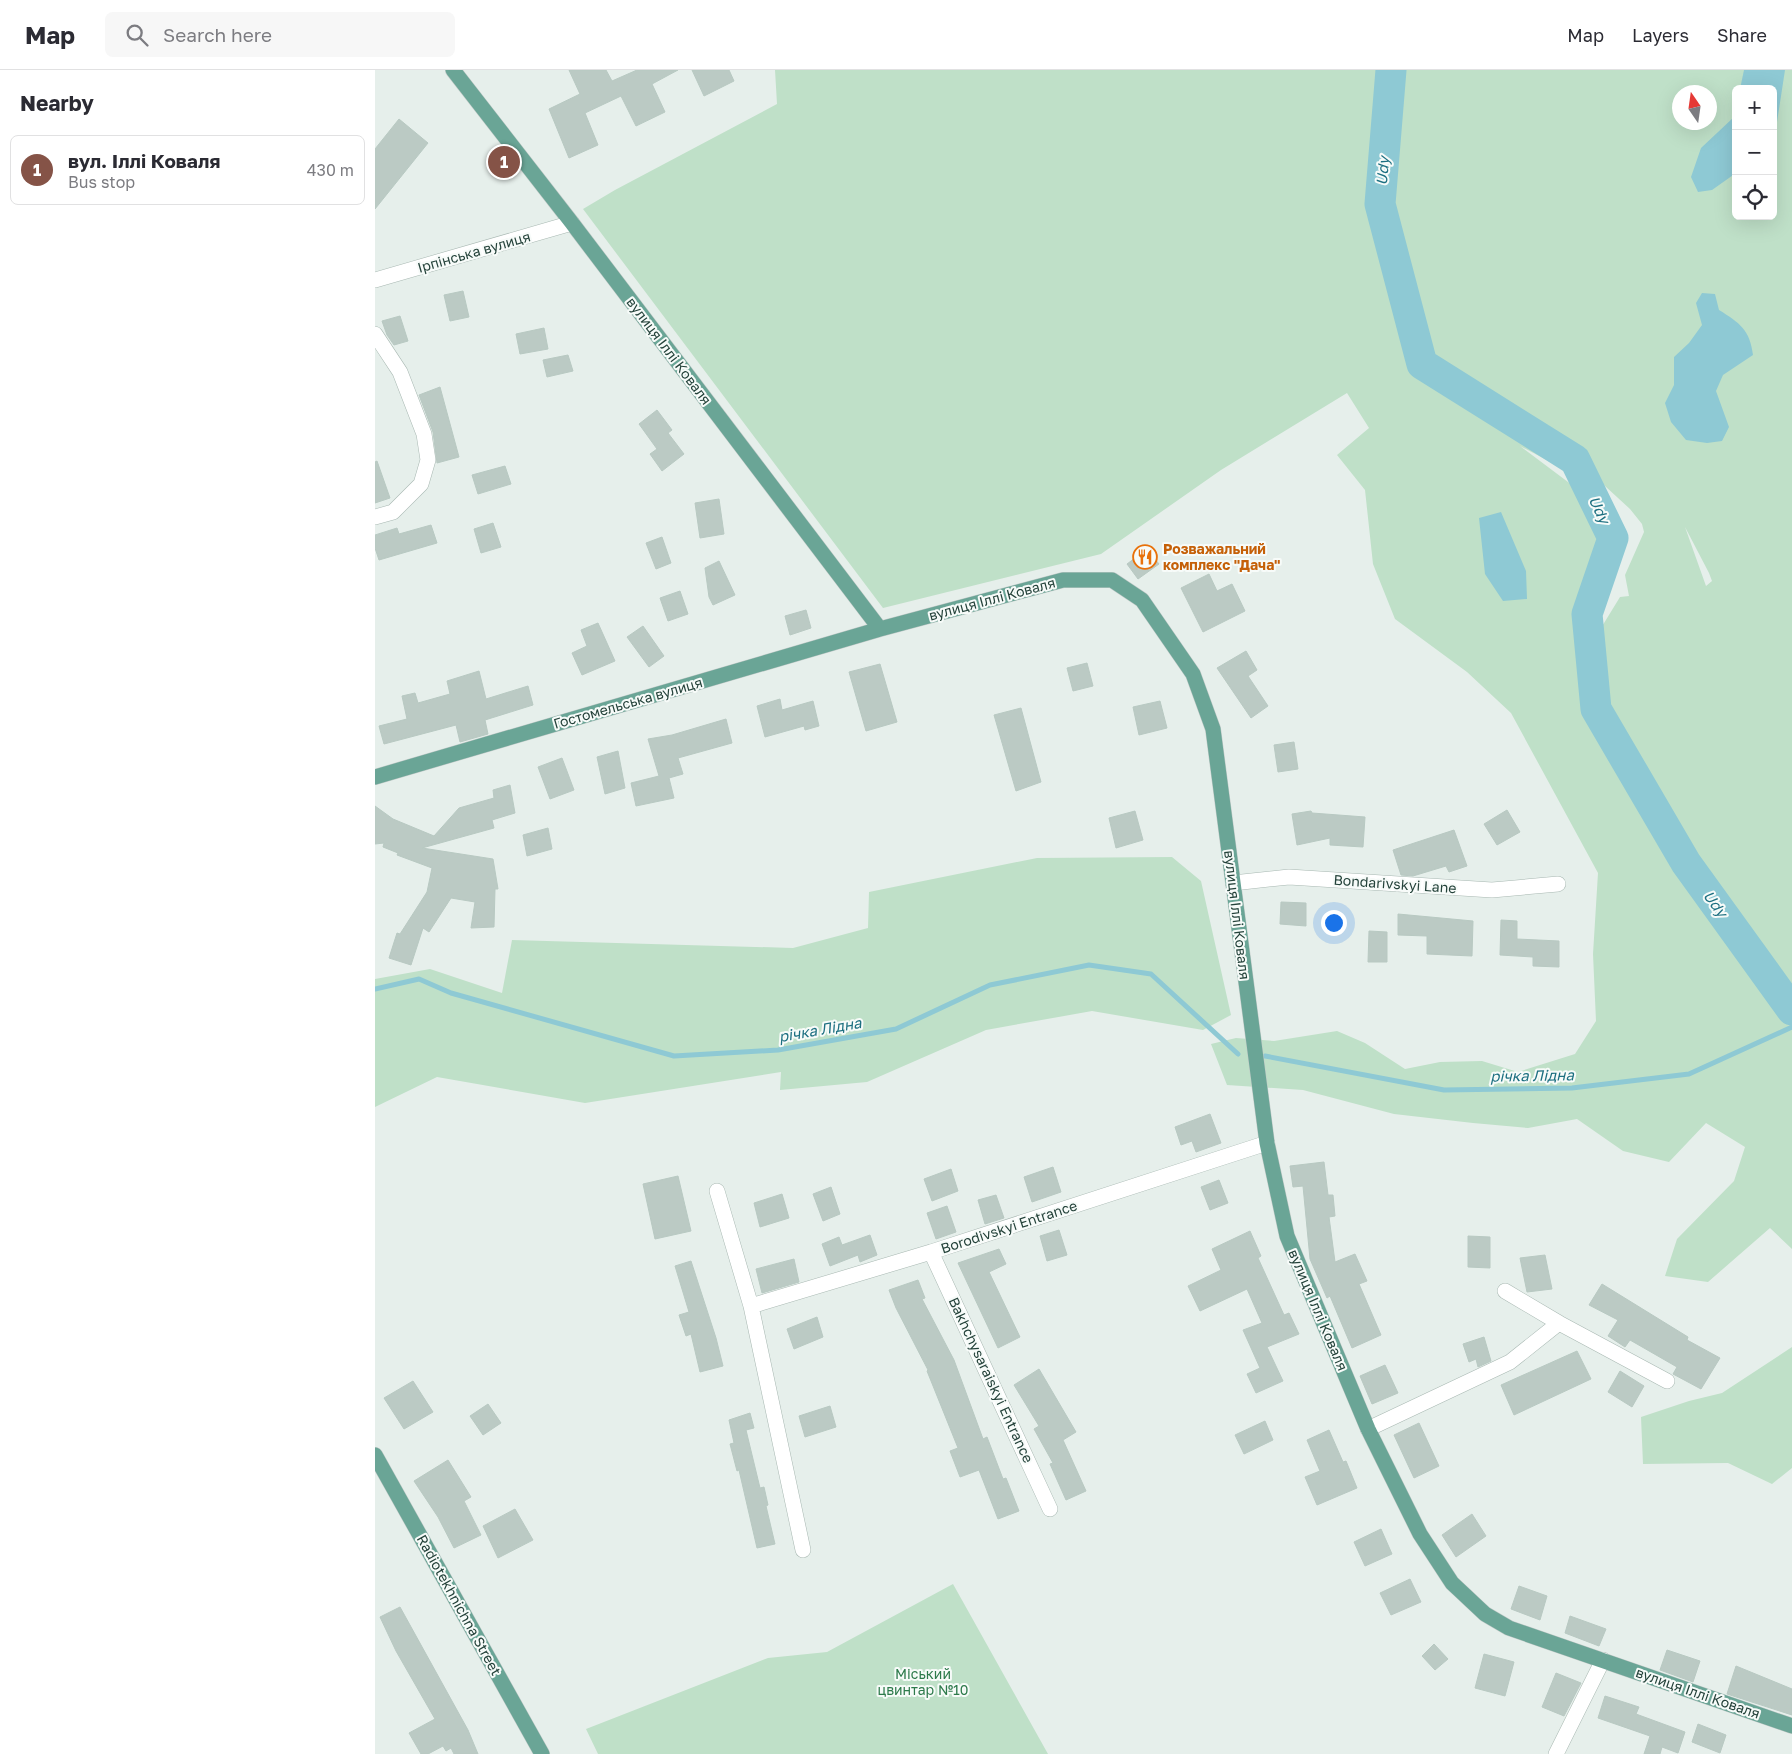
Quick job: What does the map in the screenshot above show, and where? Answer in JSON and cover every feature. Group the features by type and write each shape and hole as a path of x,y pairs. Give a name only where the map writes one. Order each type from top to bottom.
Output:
{"main road":[{"name":"вулиця Іллі Коваля","path":"453,70 572,223 880,629 1063,580 1112,580 1142,600 1193,674 1213,729 1267,1144 1287,1236 1368,1429 1420,1534 1452,1583 1485,1614 1509,1628 1792,1726"},
{"name":"Гостомельська вулиця","path":"375,777 880,629"},
{"name":"Radiotekhnichna Street","path":"375,1455 542,1754"}],"street":[{"name":"Ірпінська вулиця","path":"375,280 572,223"},
{"path":"375,334 400,372 424,434 428,460 421,484 393,512 375,517"},
{"name":"Bondarivskyi Lane","path":"1233,883 1289,877 1492,890 1558,884"},
{"name":"Borodivskyi Entrance","path":"751,1306 931,1252 1267,1144"},
{"path":"717,1191 751,1306 803,1550"},
{"name":"Bakhchysaraiskyi Entrance","path":"931,1252 1050,1509"},
{"path":"1505,1291 1559,1323 1667,1381"},
{"path":"1368,1429 1510,1362 1559,1323"},
{"path":"1556,1754 1603,1660"}],"green space":[{"path":"775,70 1792,70 1792,998 1698,866 1611,717 1604,693 1601,628 1620,597 1629,596 1625,575 1644,532 1642,524 1630,509 1593,475 1568,443 1548,425 1556,465 1520,446 1572,485 1601,546 1587,614 1598,725 1708,905 1792,1023 1792,1249 1770,1228 1708,1282 1665,1276 1677,1239 1734,1181 1745,1147 1706,1123 1669,1162 1623,1151 1577,1119 1528,1128 1473,1123 1394,1114 1303,1090 1227,1085 1211,1044 1236,1038 1274,1041 1337,1031 1365,1043 1405,1069 1440,1062 1482,1061 1518,1072 1575,1054 1596,1021 1593,954 1598,873 1511,713 1467,672 1395,619 1373,564 1365,490 1337,455 1369,428 1347,393 1221,470 1101,554 883,608 583,209 777,104","holes":["1685,527 1712,581 1706,586"]},
{"path":"1172,857 1201,881 1231,1015 1203,1030 1092,1011 986,1030 867,1082 780,1090 781,1072 585,1103 437,1077 375,1107 375,979 430,969 502,993 512,940 793,948 868,928 869,892 1037,858"},
{"path":"1792,1347 1792,1468 1772,1484 1728,1463 1643,1464 1641,1417 1689,1401 1722,1393"},
{"name":"Міський цвинтар №10","path":"953,1584 1048,1754 598,1754 586,1729 768,1658 827,1652"}],"water":[{"path":"1744,70 1785,70 1777,122 1777,85 1741,85"},
{"path":"1732,119 1732,176 1712,190 1698,192 1691,177 1701,148"},
{"path":"1702,293 1715,294 1719,310 1743,328 1752,346 1753,355 1723,375 1716,391 1729,427 1722,441 1707,443 1686,440 1671,422 1665,403 1674,385 1674,357 1689,343 1702,325 1696,303"},
{"path":"1501,512 1526,571 1527,599 1503,601 1485,574 1479,518"}],"building":[{"path":"569,70 606,70 612,81 637,70 678,70 652,84 665,112 636,126 621,96 585,113 598,145 569,158 549,109 580,94"},
{"path":"692,70 729,70 734,81 704,96"},
{"path":"399,119 428,143 375,209 375,149"},
{"path":"463,291 469,317 450,321 444,295"},
{"path":"400,316 408,341 394,345 387,335 382,321"},
{"path":"544,328 548,349 520,354 516,334"},
{"path":"568,355 573,371 547,377 543,360"},
{"path":"440,387 459,457 437,463 433,432 419,395"},
{"path":"657,410 672,430 668,433 684,454 662,471 650,454 657,449 639,424"},
{"path":"377,461 390,498 375,503 375,462"},
{"path":"505,466 511,484 478,494 472,475"},
{"path":"719,499 724,534 700,538 695,503"},
{"path":"493,523 501,547 481,553 474,529"},
{"path":"431,525 437,543 379,560 375,548 375,535 397,528 399,534"},
{"path":"662,537 671,563 656,569 646,543"},
{"name":"Розважальний комплекс \"Дача\"","path":"1147,549 1159,564 1138,579 1127,564"},
{"path":"719,561 735,595 713,605 709,597 705,568"},
{"path":"1209,574 1217,591 1232,584 1245,611 1203,632 1181,588"},
{"path":"680,591 688,614 668,621 660,598"},
{"path":"806,610 811,628 790,635 785,616"},
{"path":"598,623 615,661 582,675 572,653 587,646 581,630"},
{"path":"643,626 664,656 649,667 627,637"},
{"path":"1246,651 1257,670 1248,676 1268,706 1251,718 1217,668"},
{"path":"1087,663 1093,686 1073,691 1067,668"},
{"path":"880,664 897,722 866,731 849,672"},
{"path":"479,671 486,699 528,686 533,705 485,720 488,734 460,742 456,725 384,744 379,726 407,719 402,696 415,693 418,703 450,694 447,681"},
{"path":"780,699 782,710 813,701 819,726 805,730 804,726 765,737 757,706"},
{"path":"1160,701 1167,728 1139,735 1133,707"},
{"path":"1021,708 1041,782 1016,791 994,715"},
{"path":"726,719 732,743 678,758 683,774 669,778 674,798 636,806 631,783 659,776 648,739 672,735"},
{"path":"1294,742 1298,769 1278,772 1274,745"},
{"path":"618,751 625,788 605,794 597,757"},
{"path":"562,758 574,790 550,799 538,767"},
{"path":"510,785 515,813 492,820 494,828 422,848 493,859 498,889 495,889 494,927 471,928 475,902 451,898 429,932 423,928 411,965 389,958 397,933 400,934 427,892 432,868 397,855 398,853 383,847 384,843 375,844 375,806 393,819 434,836 459,808 494,798 493,790"},
{"path":"1507,810 1520,832 1497,845 1484,824"},
{"path":"1135,811 1143,840 1116,848 1109,818"},
{"path":"1311,811 1312,813 1365,817 1363,847 1330,845 1330,838 1297,845 1292,814"},
{"path":"548,828 552,849 527,856 523,835"},
{"path":"1454,830 1467,866 1449,872 1446,866 1413,876 1401,875 1393,850"},
{"path":"1281,902 1306,903 1306,926 1280,924"},
{"path":"1398,914 1473,921 1472,956 1427,954 1427,936 1398,935"},
{"path":"1501,920 1517,921 1517,939 1559,941 1559,967 1533,966 1533,957 1500,955"},
{"path":"1369,931 1387,932 1387,962 1368,962"},
{"path":"1210,1114 1221,1143 1196,1152 1192,1141 1181,1145 1175,1127"},
{"path":"1324,1162 1328,1195 1333,1195 1335,1216 1329,1217 1335,1262 1355,1254 1367,1281 1359,1284 1381,1335 1352,1348 1330,1296 1327,1298 1310,1259 1303,1186 1293,1187 1290,1166"},
{"path":"1053,1167 1061,1192 1032,1202 1024,1177"},
{"path":"951,1169 958,1191 932,1201 924,1179"},
{"path":"678,1176 691,1231 655,1239 643,1184"},
{"path":"1219,1180 1228,1203 1210,1210 1201,1187"},
{"path":"831,1187 840,1214 823,1221 813,1194"},
{"path":"782,1194 789,1218 760,1227 754,1203"},
{"path":"996,1195 1004,1218 985,1224 978,1200"},
{"path":"947,1206 956,1232 936,1239 927,1213"},
{"path":"1059,1230 1067,1255 1047,1261 1040,1236"},
{"path":"1250,1231 1261,1256 1258,1258 1284,1315 1289,1313 1299,1334 1267,1347 1283,1381 1256,1393 1247,1374 1260,1368 1243,1330 1262,1323 1247,1289 1200,1311 1188,1286 1221,1270 1212,1249"},
{"path":"870,1235 877,1255 860,1262 858,1255 830,1266 822,1244 839,1237 842,1245"},
{"path":"1468,1236 1490,1237 1490,1268 1468,1267"},
{"path":"999,1249 1006,1264 989,1272 1020,1337 998,1348 958,1263"},
{"path":"1545,1255 1552,1289 1527,1292 1520,1258"},
{"path":"794,1259 799,1282 762,1293 756,1269"},
{"path":"691,1261 723,1366 700,1372 691,1334 686,1336 679,1315 689,1312 675,1266"},
{"path":"918,1280 925,1298 922,1299 954,1360 983,1439 987,1437 1003,1479 1006,1478 1019,1511 998,1519 979,1470 960,1477 950,1451 958,1448 928,1370 896,1308 889,1290"},
{"path":"1602,1284 1688,1337 1687,1340 1720,1358 1701,1389 1673,1374 1677,1367 1630,1340 1625,1347 1608,1336 1618,1320 1589,1305"},
{"path":"817,1317 823,1337 794,1349 787,1329"},
{"path":"1484,1337 1491,1361 1478,1367 1476,1359 1469,1362 1463,1344"},
{"path":"1577,1351 1591,1379 1514,1415 1501,1385"},
{"path":"1385,1365 1398,1393 1372,1404 1360,1376"},
{"path":"1039,1369 1076,1432 1063,1440 1086,1491 1066,1500 1050,1464 1053,1463 1034,1429 1039,1426 1014,1385"},
{"path":"1620,1371 1644,1386 1632,1407 1608,1392"},
{"path":"413,1381 433,1412 404,1429 384,1398"},
{"path":"488,1404 501,1423 483,1435 470,1416"},
{"path":"830,1406 836,1427 805,1437 799,1416"},
{"path":"750,1413 754,1428 746,1430 760,1488 764,1487 768,1505 766,1506 775,1544 757,1548 739,1470 737,1471 730,1444 734,1443 729,1420"},
{"path":"1265,1421 1273,1440 1244,1454 1235,1435"},
{"path":"1419,1423 1439,1466 1414,1478 1394,1435"},
{"path":"1329,1430 1343,1462 1346,1461 1357,1488 1317,1505 1305,1477 1320,1471 1307,1440"},
{"path":"448,1460 471,1497 464,1501 481,1535 454,1548 438,1517 414,1481"},
{"path":"515,1509 533,1540 498,1558 483,1526"},
{"path":"1472,1514 1486,1536 1456,1557 1442,1535"},
{"path":"1381,1529 1392,1554 1365,1566 1354,1542"},
{"path":"1410,1579 1421,1602 1391,1615 1380,1593"},
{"path":"1519,1586 1547,1596 1540,1620 1511,1609"},
{"path":"400,1607 468,1730 478,1754 454,1754 451,1748 446,1751 443,1746 428,1754 421,1754 409,1733 435,1719 396,1651 380,1617"},
{"path":"1570,1616 1606,1629 1599,1646 1565,1633"},
{"path":"1434,1644 1448,1659 1435,1670 1422,1656"},
{"path":"1667,1650 1700,1661 1693,1682 1660,1670"},
{"path":"1484,1654 1514,1662 1505,1696 1475,1688"},
{"path":"1736,1666 1792,1689 1792,1715 1727,1694"},
{"path":"1556,1673 1581,1683 1564,1716 1542,1707"},
{"path":"1605,1696 1639,1707 1636,1714 1685,1732 1678,1753 1662,1747 1660,1754 1644,1754 1650,1736 1598,1718"},
{"path":"1698,1724 1726,1735 1720,1753 1692,1742"}],"waterway":[{"name":"Udy","path":"1391,70 1380,204 1422,364 1575,460 1613,538 1587,614 1596,709 1686,863 1792,1010"},
{"name":"річка Лідна","path":"375,989 419,979 451,993 674,1056 778,1050 896,1029 990,985 1089,965 1151,974 1238,1054"},
{"name":"річка Лідна","path":"1265,1056 1444,1090 1572,1088 1689,1074 1792,1027"}],"place":[{"name":"вул. Іллі Коваля","path":"504,162"},
{"name":"Розважальний комплекс \"Дача\"","path":"1145,557"}]}
